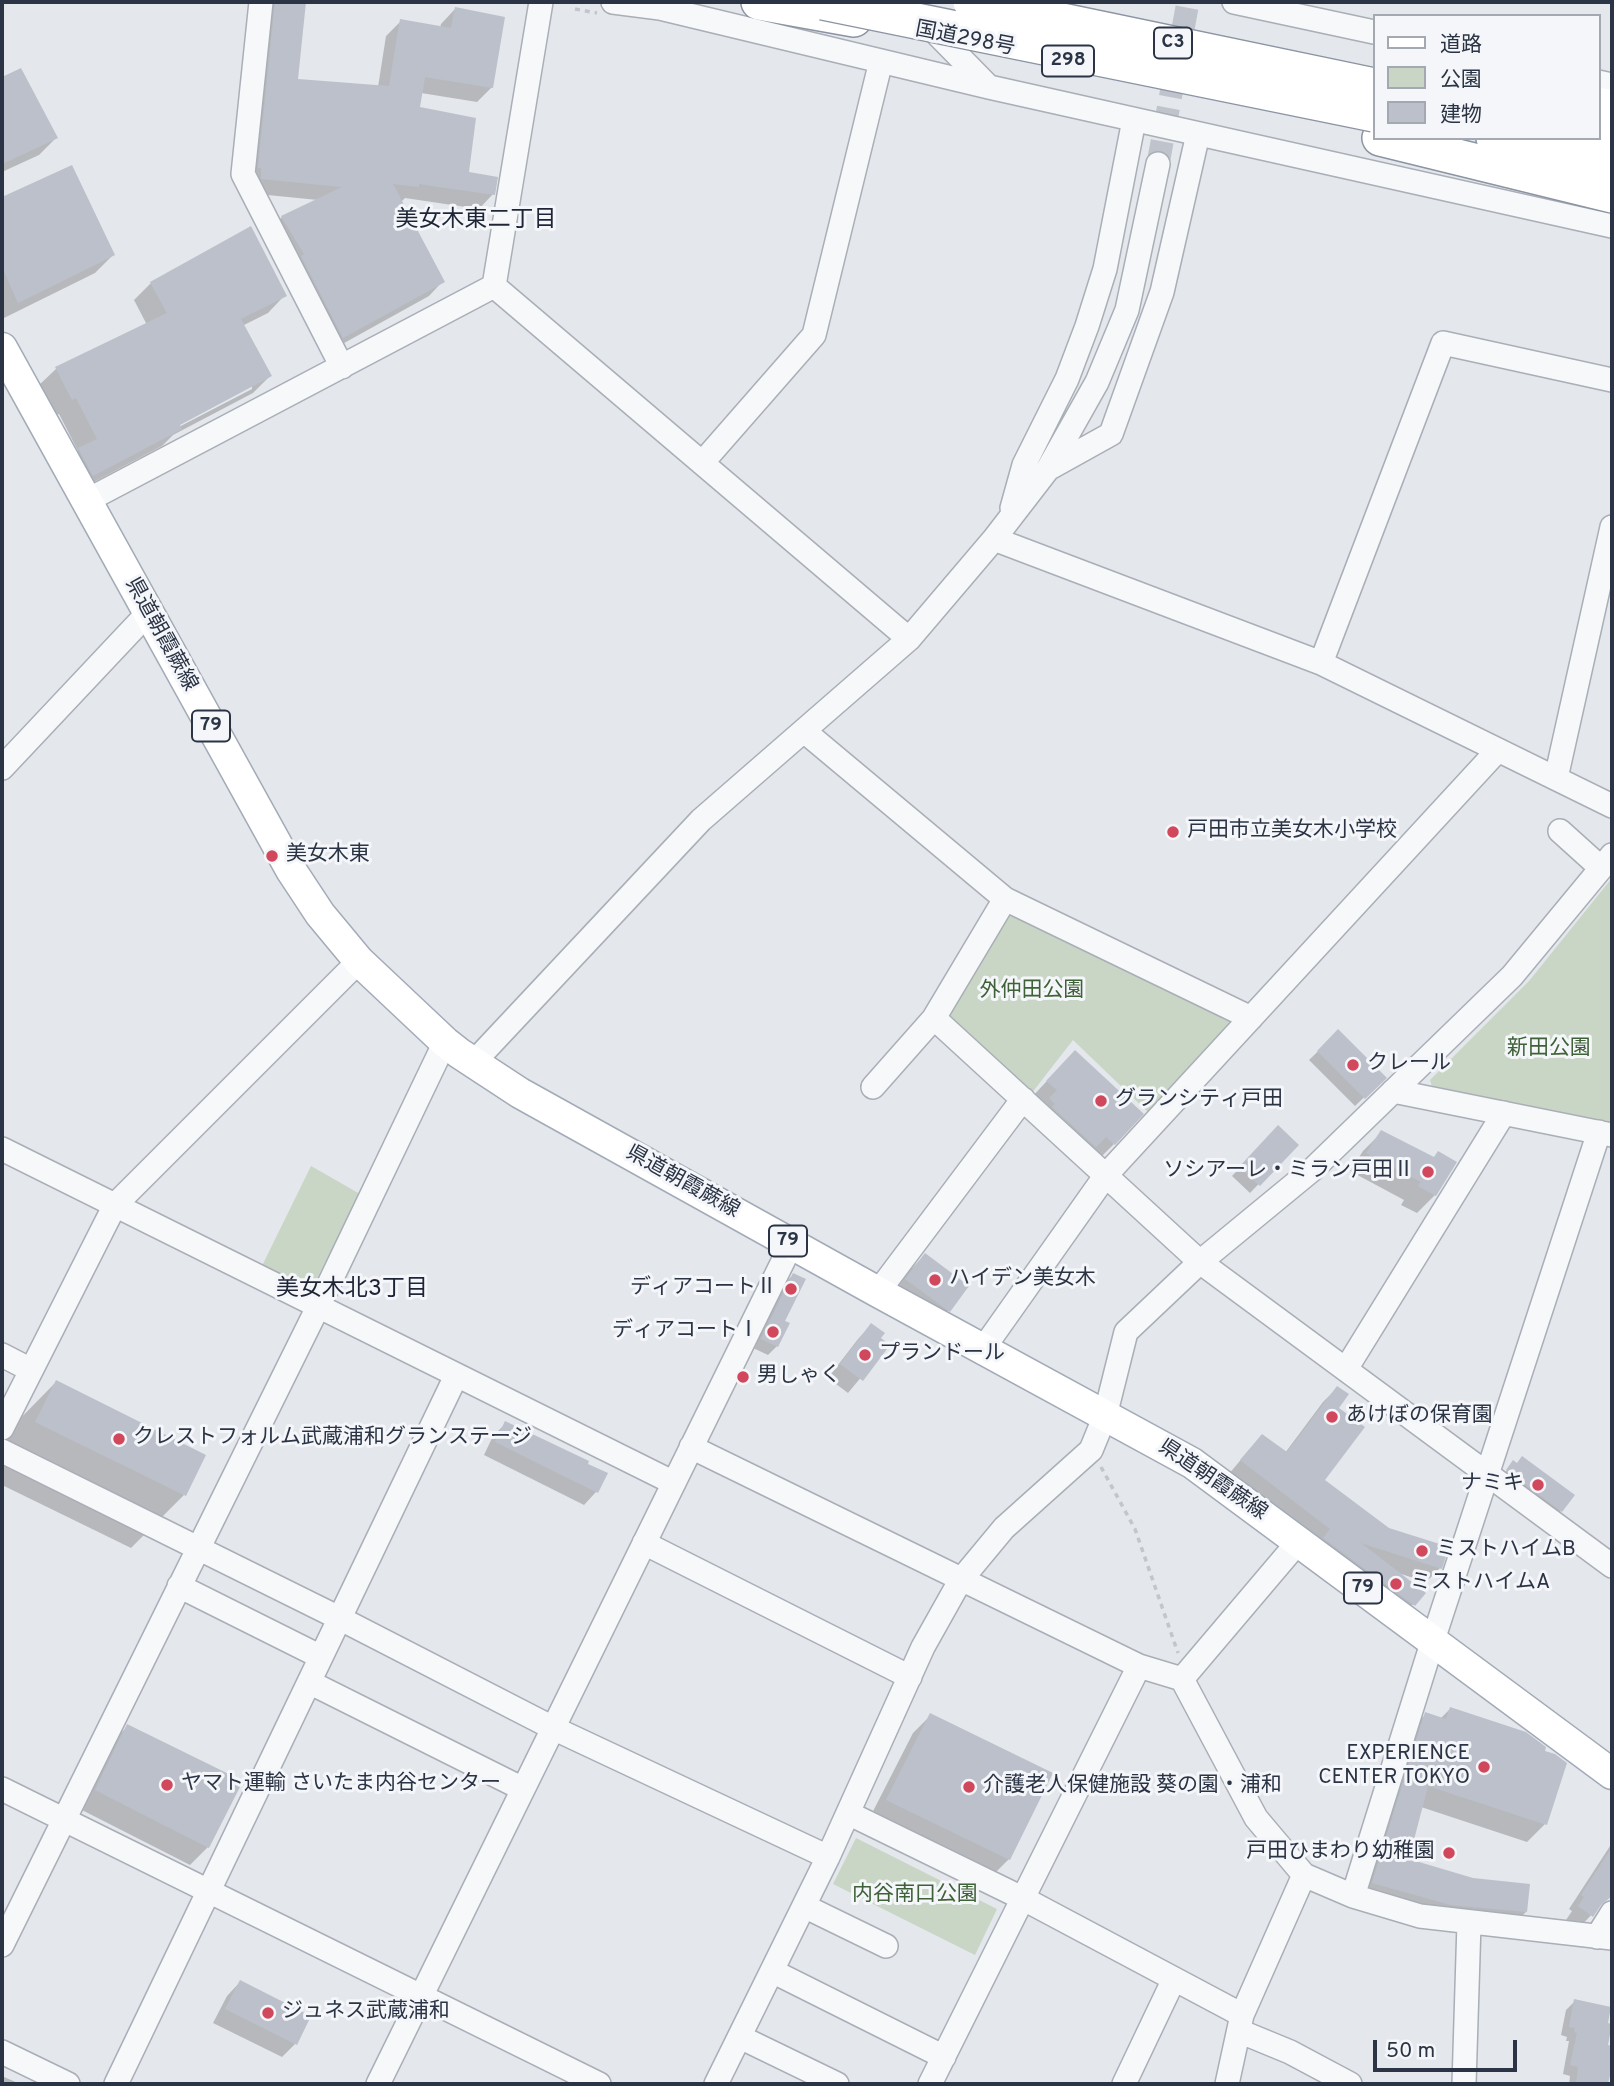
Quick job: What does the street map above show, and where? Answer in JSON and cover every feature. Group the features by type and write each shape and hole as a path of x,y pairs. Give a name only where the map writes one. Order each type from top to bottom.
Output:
{"highway":[{"name":"国道298号","path":"759,2 1125,72 1372,129"},
{"name":"C3","path":"823,2 1059,34 1372,86"},
{"name":"C3","path":"971,2 1059,34 1372,113"},
{"name":"298","path":"1033,2 1372,72"},
{"path":"1059,34 1324,54 1372,62"},
{"path":"1059,34 1372,136"},
{"path":"1388,140 1612,195"},
{"path":"1426,140 1612,179"},
{"path":"1503,140 1612,163"}],"main road":[{"name":"県道朝霞蕨線","path":"2,348 290,870 320,914 359,961 444,1042 520,1093 1192,1463 1612,1774"}],"street":[{"path":"261,2 243,174 342,367"},
{"path":"494,286 541,2"},
{"path":"613,2 660,8 989,87 1612,226"},
{"path":"1234,2 1372,32"},
{"path":"938,35 989,87"},
{"path":"702,463 814,335 881,61"},
{"path":"1010,518 1024,465 1067,379 1087,326 1105,268 1134,120"},
{"path":"1048,469 1111,434 1163,292 1198,134"},
{"path":"474,1062 701,820 909,639 994,539 1048,469 1097,382 1127,310 1158,164"},
{"path":"86,501 494,286"},
{"path":"494,286 909,639"},
{"path":"1321,663 1443,343 1612,380"},
{"path":"1556,778 1612,527"},
{"path":"994,539 1321,663 1612,806"},
{"path":"2,768 148,613"},
{"path":"804,731 1006,899 1251,1018"},
{"path":"983,1349 1106,1175 1498,750"},
{"path":"716,2084 828,1857 923,1647 960,1581 1004,1528 1091,1450 1105,1416 1126,1332 1200,1262 1313,1169 1513,976 1607,862 1560,831"},
{"path":"873,1087 934,1018 1006,899"},
{"path":"2,1427 115,1205 359,961"},
{"path":"934,1018 1200,1262 1612,1566"},
{"path":"2,1945 318,1307 444,1042"},
{"path":"1353,1896 1488,1473 1606,1134 1393,1091"},
{"path":"878,1292 1023,1099"},
{"path":"1346,1369 1504,1113"},
{"path":"4,1157 115,1205 674,1483"},
{"path":"378,2084 792,1243"},
{"path":"2,1355 31,1370"},
{"path":"116,2084 456,1376"},
{"path":"691,1447 960,1581 1139,1666 1184,1677 1256,1818 1304,1875 1353,1896 1420,1916 1469,1923 1605,1938 1612,1913"},
{"path":"2,1451 339,1618 553,1728 828,1857"},
{"path":"1184,1677 1299,1541"},
{"path":"644,1543 910,1677"},
{"path":"179,1587 321,1657"},
{"path":"930,2084 1139,1666"},
{"path":"309,1682 523,1789"},
{"path":"2,1789 599,2084"},
{"path":"848,1813 1024,1899 1174,1979 1240,2023 1350,2084"},
{"path":"1227,2084 1240,2023 1304,1875"},
{"path":"804,1906 886,1947"},
{"path":"1464,2084 1469,1923"},
{"path":"772,1971 944,2057"},
{"path":"1124,2084 1174,1979"},
{"path":"740,2037 837,2084"},
{"path":"2,2052 68,2084"}],"path":[{"path":"1091,1450 1135,1529 1184,1677"}],"green space":[{"name":"新田公園","path":"1612,878 1612,1126 1433,1090 1430,1080 1529,981"},
{"name":"外仲田公園","path":"1016,914 1228,1016 1231,1029 1150,1114 1073,1040 1031,1094 951,1023 948,1011 1003,919"},
{"path":"311,1166 360,1194 308,1296 259,1272"},
{"name":"内谷南口公園","path":"856,1838 997,1909 975,1955 833,1884"}],"building":[{"path":"275,2 306,2 298,79 389,86 400,19 451,28 455,7 505,17 493,88 425,77 420,107 476,118 469,172 498,177 495,195 419,184 419,187 393,184 445,282 343,338 301,256 304,254 281,216 342,187 261,179 261,168 258,168"},
{"path":"21,68 58,138 2,164 2,77"},
{"path":"72,165 115,255 18,303 2,267 2,197"},
{"path":"251,226 287,296 241,319 272,376 180,425 182,429 93,476 78,448 97,439 76,398 72,400 55,367 167,313 150,282"},
{"name":"クレール","path":"1338,1029 1387,1078 1365,1099 1317,1051"},
{"name":"グランシティ戸田","path":"1075,1050 1144,1114 1115,1145 1106,1137 1096,1147 1052,1107 1055,1104 1049,1098 1057,1090 1046,1081"},
{"path":"1278,1125 1299,1145 1260,1186 1239,1167"},
{"name":"ソシアーレ・ミラン戸田Ⅱ","path":"1381,1130 1434,1157 1438,1151 1457,1162 1436,1196 1418,1186 1421,1182 1366,1153"},
{"name":"ハイデン美女木","path":"925,1253 969,1286 950,1312 905,1279"},
{"path":"793,1273 806,1279 785,1321 790,1323 778,1347 761,1339"},
{"name":"プランドール","path":"871,1323 885,1333 881,1338 890,1345 863,1381 840,1364"},
{"name":"クレストフォルム武蔵浦和グランステージ","path":"56,1380 206,1455 186,1496 35,1422"},
{"path":"1337,1386 1349,1394 1339,1408 1365,1427 1325,1480 1389,1528 1449,1547 1442,1569 1361,1543 1426,1593 1415,1606 1323,1538 1330,1529 1240,1460 1262,1434 1287,1452"},
{"path":"505,1421 589,1461 588,1464 608,1473 598,1493 495,1442"},
{"name":"ナミキ","path":"1522,1456 1575,1495 1562,1512 1506,1470 1513,1460 1517,1463"},
{"name":"EXPERIENCE CENTER TOKYO","path":"1450,1707 1526,1732 1546,1747 1545,1751 1555,1754 1567,1763 1547,1825 1428,1786 1409,1859 1473,1878 1530,1884 1527,1912 1451,1905 1372,1883 1425,1712 1446,1719"},
{"name":"介護老人保健施設 葵の園・浦和","path":"930,1713 1053,1773 1010,1860 886,1800"},
{"name":"ヤマト運輸 さいたま内谷センター","path":"127,1724 243,1781 209,1848 95,1790"},
{"path":"1612,1847 1612,1896 1601,1905 1593,1917 1578,1906 1584,1897 1581,1895"},
{"name":"ジュネス武蔵浦和","path":"240,1980 311,2016 297,2045 225,2009"},
{"path":"1574,1999 1611,2007 1608,2023 1612,2024 1608,2045 1612,2046 1612,2067 1608,2084 1576,2084 1578,2067 1570,2065 1577,2033 1574,2032 1575,2028 1569,2027"}],"tunnel":[{"path":"1158,164 1188,2"}],"place":[{"name":"戸田市立美女木小学校","path":"1173,832"},
{"name":"美女木東","path":"272,856"},
{"name":"クレール","path":"1353,1065"},
{"name":"グランシティ戸田","path":"1101,1101"},
{"name":"ソシアーレ・ミラン戸田Ⅱ","path":"1428,1172"},
{"name":"ハイデン美女木","path":"935,1280"},
{"name":"ディアコートⅡ","path":"791,1289"},
{"name":"ディアコートⅠ","path":"773,1332"},
{"name":"プランドール","path":"865,1355"},
{"name":"男しゃく","path":"743,1377"},
{"name":"あけぼの保育園","path":"1332,1417"},
{"name":"クレストフォルム武蔵浦和グランステージ","path":"119,1439"},
{"name":"ナミキ","path":"1538,1485"},
{"name":"ミストハイムB","path":"1422,1551"},
{"name":"ミストハイムA","path":"1396,1584"},
{"name":"EXPERIENCE CENTER TOKYO","path":"1484,1767"},
{"name":"ヤマト運輸 さいたま内谷センター","path":"167,1785"},
{"name":"介護老人保健施設 葵の園・浦和","path":"969,1787"},
{"name":"戸田ひまわり幼稚園","path":"1449,1853"},
{"name":"ジュネス武蔵浦和","path":"268,2013"}],"district":[{"name":"美女木東二丁目","path":"476,221"},
{"name":"美女木北3丁目","path":"352,1290"}]}
